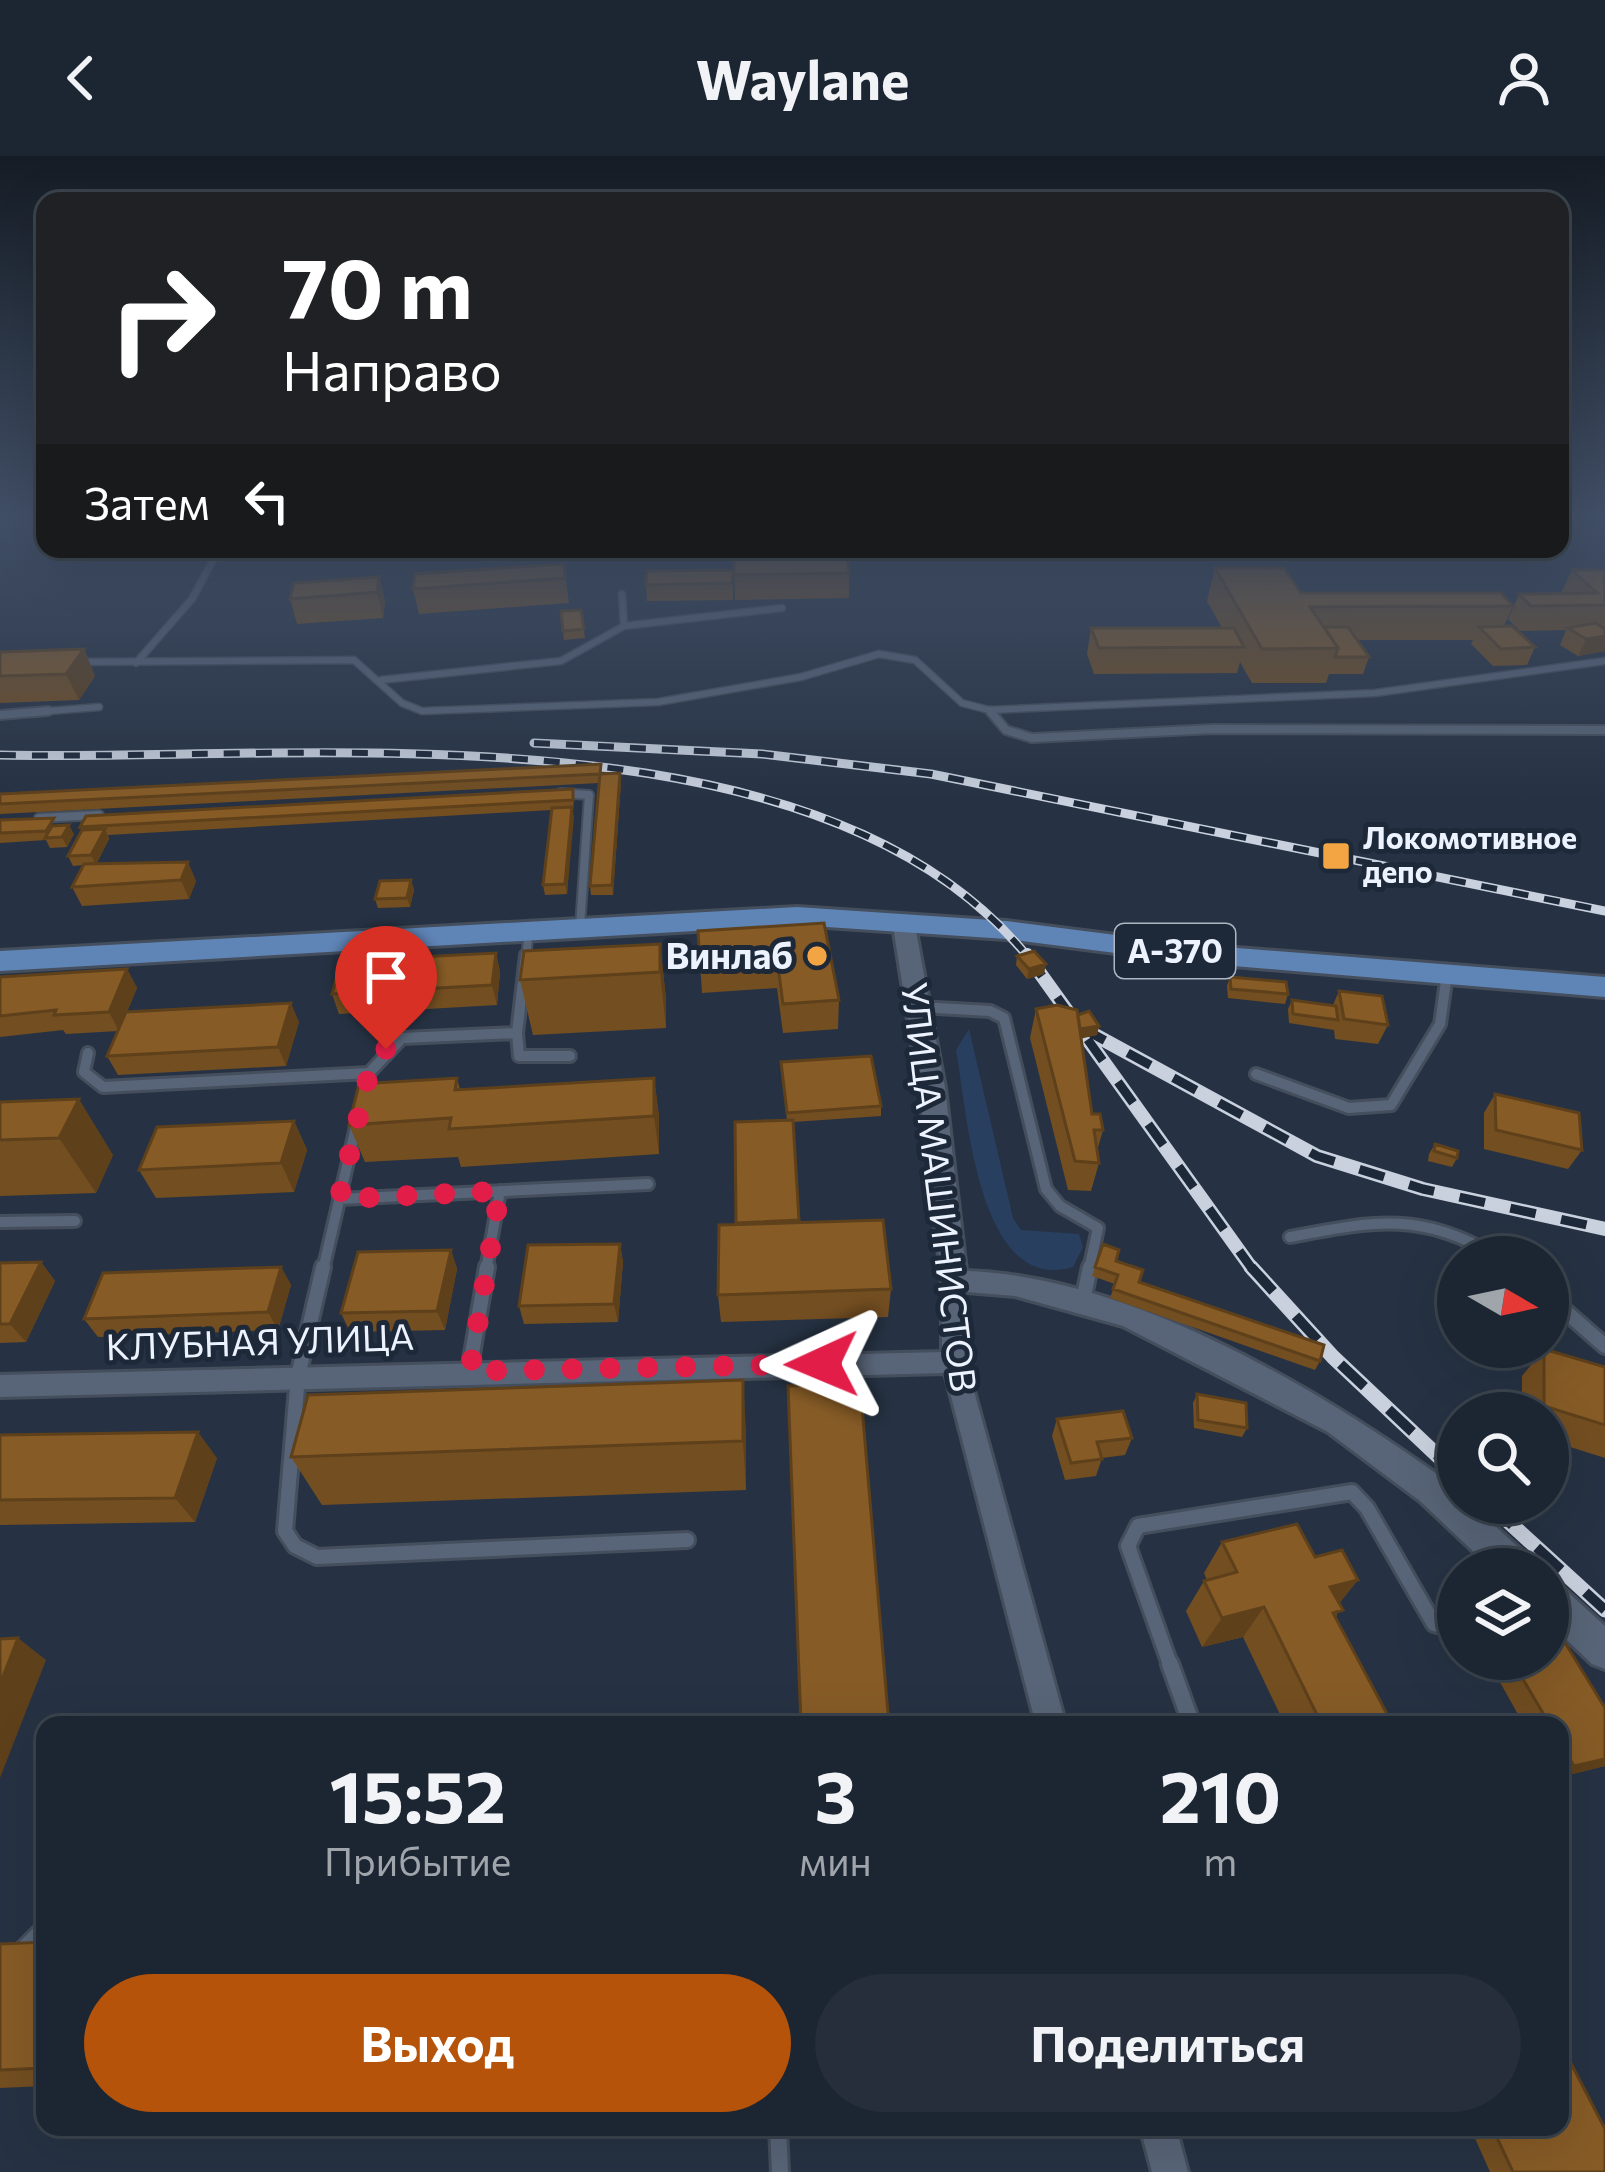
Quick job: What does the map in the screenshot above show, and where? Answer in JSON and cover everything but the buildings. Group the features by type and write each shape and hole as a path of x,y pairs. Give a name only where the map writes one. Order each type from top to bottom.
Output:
{"highway":[{"name":"А-370","path":"0,961 797,916 1006,930 1186,953 1605,986"}],"street":[{"name":"УЛИЦА МАШИНИСТОВ","path":"904,926 953,1282 954,1362 1049,1716"},
{"path":"953,1282 1015,1284 1131,1316 1339,1422 1432,1490 1494,1548"},
{"name":"КЛУБНАЯ УЛИЦА","path":"0,1386 954,1362"},
{"path":"1569,1618 1605,1652"},
{"path":"1159,2136 1169,2172"}],"lane":[{"path":"136,663 178,615"},
{"path":"623,615 624,626"},
{"path":"381,680 572,658 624,626 720,615"},
{"path":"70,662 354,660 381,680 400,705 412,710 658,702 801,676 879,654 904,654 962,703 989,710 1329,699 1493,684 1605,662"},
{"path":"0,715 99,707"},
{"path":"989,710 995,724 1009,734 1032,738 1213,730 1605,730"},
{"path":"537,794 589,795 580,926"},
{"path":"23,819 117,814"},
{"path":"529,930 519,1056 570,1056"},
{"path":"1256,1074 1348,1108 1391,1105 1445,1012 1452,993 1447,974"},
{"path":"918,1007 990,1011 1004,1018 1046,1189 1060,1206 1099,1228 1083,1300"},
{"path":"518,1033 402,1038 369,1073 298,1376 285,1532 295,1546 317,1557 687,1540"},
{"path":"88,1053 84,1072 103,1087 369,1073"},
{"path":"339,1199 648,1184"},
{"path":"470,1371 500,1191"},
{"path":"1290,1237 1399,1218 1454,1229 1465,1236"},
{"path":"0,1222 75,1220"},
{"path":"1569,1314 1605,1346"},
{"path":"1189,1716 1127,1546 1138,1526 1352,1492 1367,1508 1437,1625"},
{"path":"12,1963 36,1938"},
{"path":"778,2136 780,2172"}],"shaded area":[{"path":"969,1029 1013,1218 1021,1230 1079,1234 1083,1247 1073,1267 1041,1268 1016,1253 997,1226 973,1152 956,1050"}],"railway":[{"path":"534,743 762,754 931,774 1605,911"},
{"path":"0,755 403,753 548,761 690,781 821,817 936,875 1029,958"},
{"path":"1027,955 1253,1270"},
{"path":"1082,1028 1317,1156 1423,1189 1605,1229"},
{"path":"1251,1267 1333,1357 1437,1455"},
{"path":"1511,1524 1605,1610"}],"place":[{"name":"Локомотивное депо","path":"1336,856"},
{"name":"Винлаб","path":"817,956"}],"route":[{"path":"386,1049 369,1073 339,1199 500,1191 470,1371 822,1364"}]}
